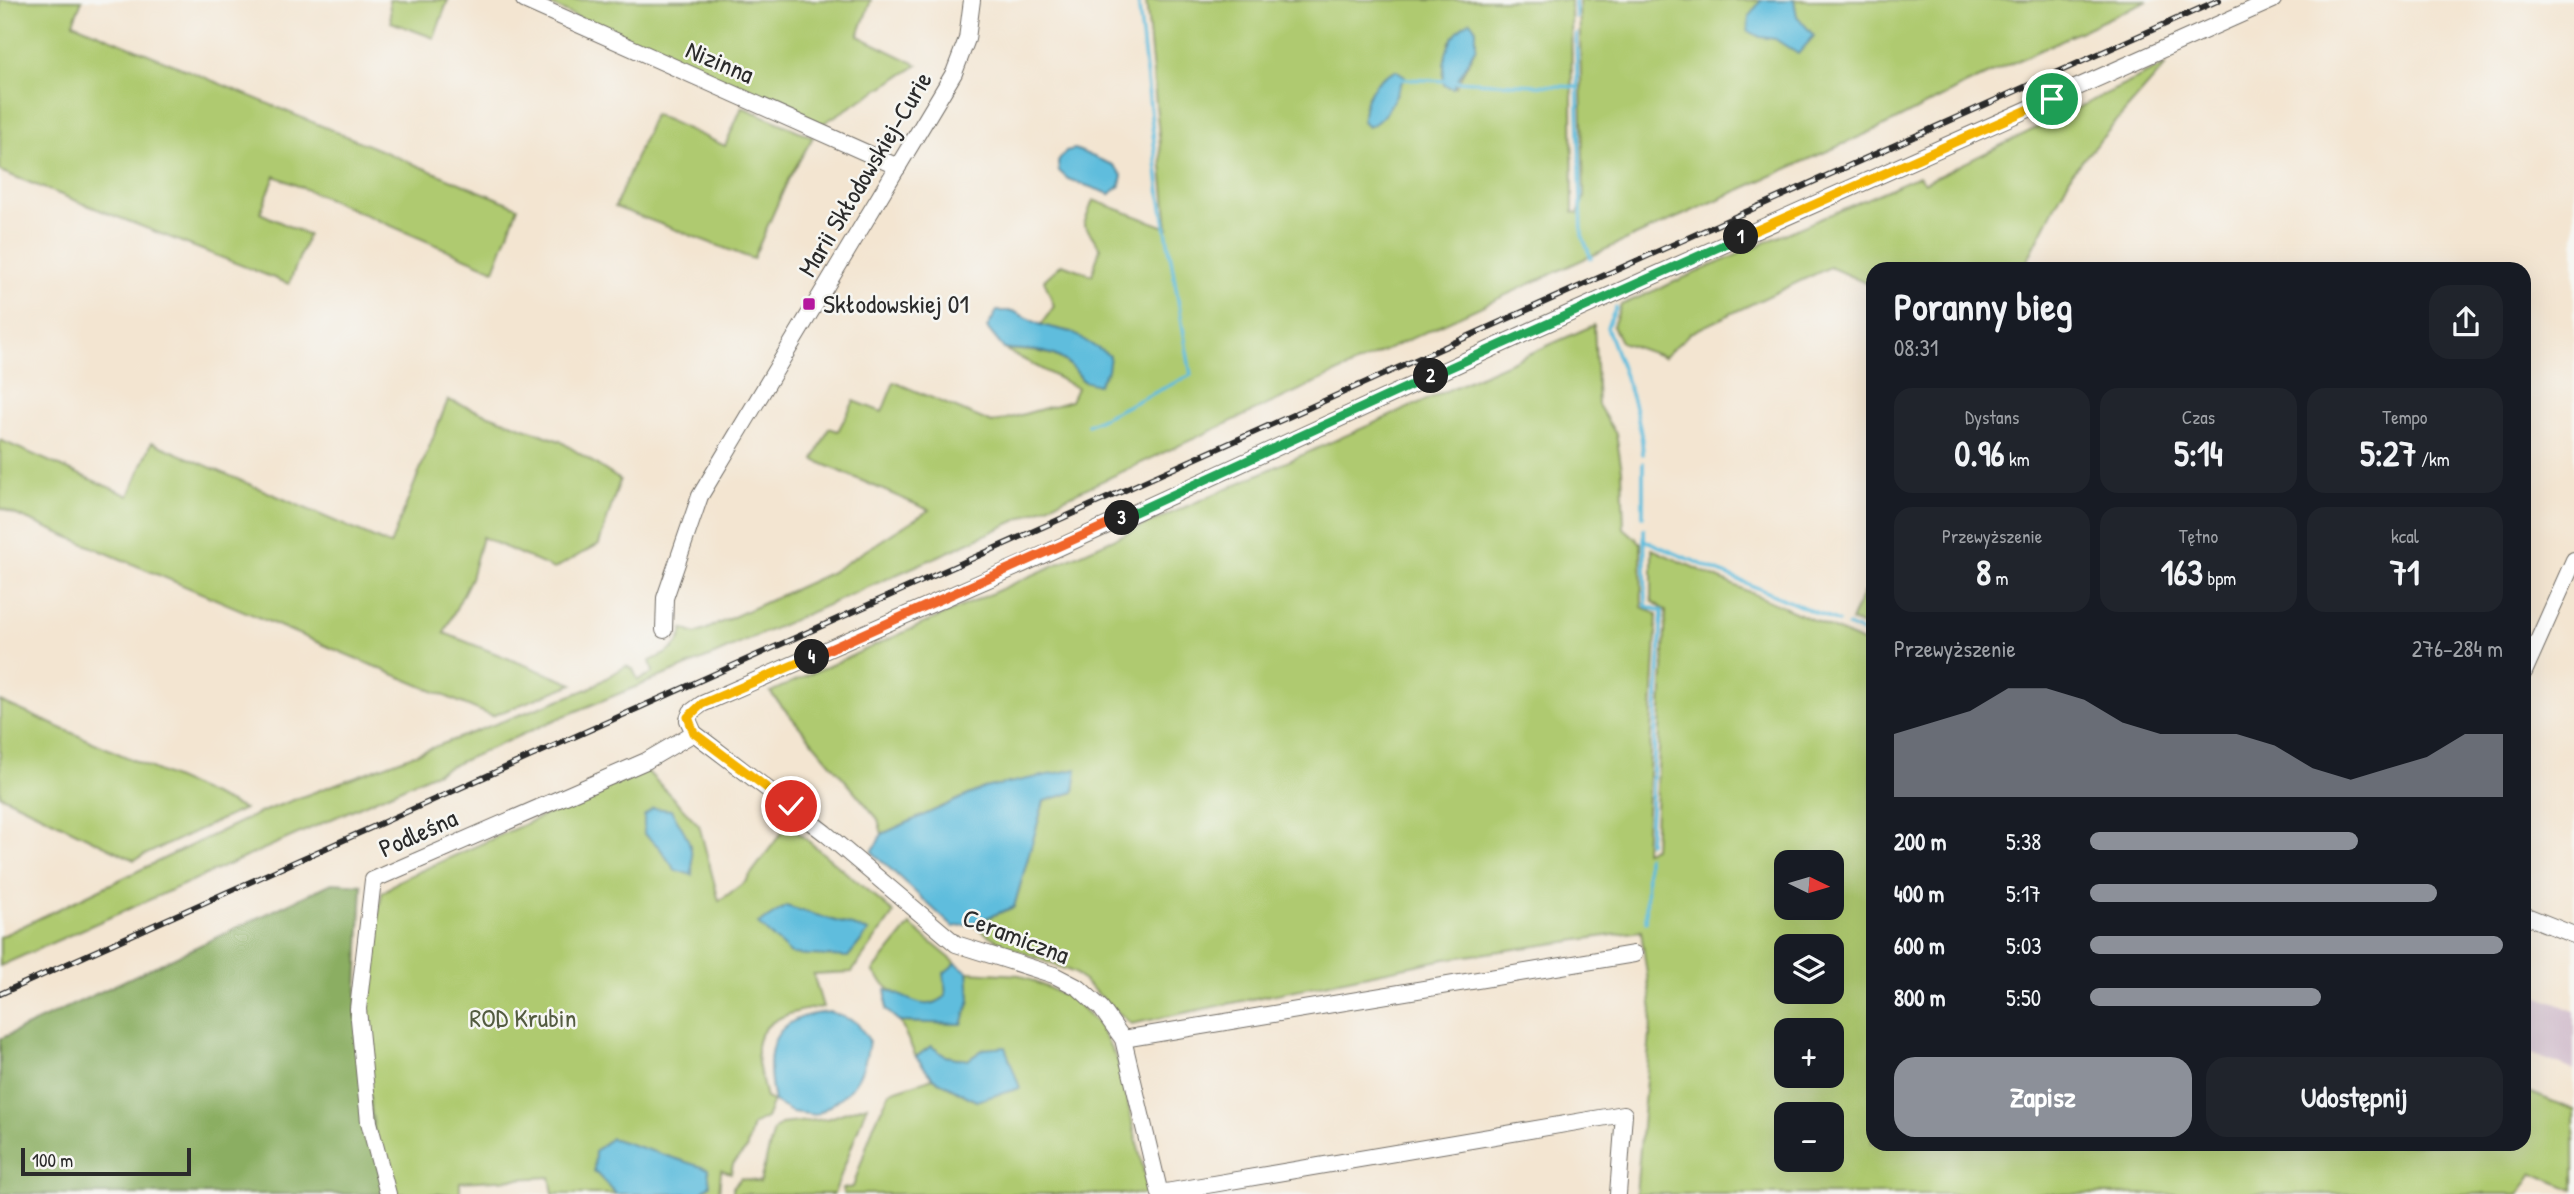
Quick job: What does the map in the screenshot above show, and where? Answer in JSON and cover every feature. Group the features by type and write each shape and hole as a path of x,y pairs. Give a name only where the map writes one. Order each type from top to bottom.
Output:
{"street":[{"name":"Nizinna","path":"525,0 898,167"},
{"name":"Marii Skłodowskiej-Curie","path":"664,631 664,598 700,496 960,60 972,0"},
{"path":"694,733 688,717 702,704 1023,564 1530,331 2273,0"},
{"path":"2531,656 2574,561"},
{"name":"Ceramiczna","path":"694,733 817,826 956,944 1054,975 1079,988 1101,1008 1123,1039 1160,1193"},
{"name":"Podleśna","path":"388,1194 369,1122 358,1009 373,880 646,761 694,733"},
{"path":"2531,918 2574,935"},
{"path":"1123,1039 1634,954"},
{"path":"1160,1193 1624,1114 1618,1194"}],"shaded area":[{"path":"2535,995 2574,1011 2574,1070 2531,1054 2531,1005"}],"green space":[{"path":"0,0 82,0 73,23 518,207 494,270 275,176 260,213 308,235 289,284 0,171"},
{"path":"389,0 448,0 434,38 391,22"},
{"path":"547,0 871,0 858,36 918,65 819,126 793,115 791,110 780,109 550,5 551,2"},
{"path":"1146,0 1571,0 1573,212 1578,213 1584,198 1579,0 2148,0 1965,85 1893,122 1595,254 950,551 714,655 557,719 0,966 0,937 259,813 588,689 626,666 633,669 638,680 653,673 650,661 675,646 683,629 696,634 830,573 929,510 814,460 829,428 838,431 854,401 882,412 894,382 992,423 1071,401 1077,388 1004,349 1039,352 1058,357 1067,362 1083,381 1088,344 1071,332 1041,325 1054,306 1044,280 1062,264 1092,275 1100,248 1084,224 1093,200 1168,228","holes":["1476,29 1476,47 1456,87 1443,76 1450,41"]},
{"path":"2167,64 2073,171 2027,262 1866,262 1866,283 1830,267 1690,333 1664,357 1621,342 1613,326 1621,305 1919,176 1924,183"},
{"path":"742,107 813,137 788,180 753,259 615,207 654,114 725,146"},
{"path":"1594,325 1598,405 1616,434 1622,470 1624,528 1641,543 1642,607 1657,614 1645,851 1654,848 1666,611 1652,601 1652,549 1866,643 1866,1151 2531,1151 2531,1093 2574,1110 2574,1190 2533,1173 2519,1194 1636,1194 1652,1011 1641,931 1445,959 1131,1024 1075,973 1004,945 971,924 1014,907 1044,801 1074,792 984,788 882,834 878,819 770,692"},
{"path":"448,400 560,441 620,480 599,544 554,569 482,537 471,578 444,633 573,684 492,716 0,508 0,440 129,496 152,442 390,545"},
{"path":"1863,593 1866,595 1866,627 1851,621"},
{"path":"0,701 244,809 134,860 0,795"},
{"name":"ROD Krubin","path":"646,770 699,825 719,901 745,882 788,824 894,913 852,972 813,974 823,1007 782,1017 772,1022 759,1037 757,1054 760,1073 766,1098 773,1101 766,1118 753,1125 746,1150 733,1164 731,1173 721,1170 719,1194 553,1194 550,1177 460,1182 460,1194 390,1194 372,1122 360,1009 382,893 400,880"},
{"path":"332,883 362,885 356,1010 384,1194 0,1194 0,1039"},
{"path":"910,925 956,963 945,973 946,996 937,1002 927,1004 906,1000 887,987 873,971"},
{"path":"968,972 1020,975 1073,999 1098,1024 1118,1061 1149,1194 844,1194 842,1189 853,1187 873,1127 890,1092 933,1078 976,1101 984,1049 968,1060 945,1056 931,1046 916,1057 900,1022 962,1024 970,1000"},
{"path":"867,1105 834,1194 733,1194 733,1187 741,1178 760,1182 774,1130 781,1124 826,1119"}],"water":[{"path":"1761,0 1794,0 1797,16 1814,36 1798,54 1775,39 1760,37 1748,31 1749,17"},
{"path":"1470,21 1476,29 1476,47 1453,88 1444,85 1448,48 1456,33"},
{"path":"1396,70 1405,76 1386,112 1368,127 1363,122 1367,98 1381,79"},
{"path":"1075,149 1113,165 1122,175 1120,186 1110,194 1068,179 1059,171 1058,162 1066,151"},
{"path":"997,311 1013,311 1041,325 1071,332 1110,356 1108,370 1098,385 1083,381 1067,362 1049,353 1004,349 987,328"},
{"path":"1077,769 1074,792 1044,801 1014,907 971,924 953,927 872,852 882,834 984,788"},
{"path":"653,808 671,810 681,826 690,847 692,875 675,870 659,847 644,834 644,816"},
{"path":"786,906 869,931 848,957 791,954 758,924"},
{"path":"956,963 968,972 970,1000 962,1024 900,1022 886,1010 886,990 924,1004 931,1004 946,996 944,973"},
{"path":"831,1012 856,1022 869,1040 863,1066 846,1093 816,1115 792,1112 774,1102 771,1051 783,1028 795,1020"},
{"path":"931,1046 945,1056 968,1060 984,1049 1005,1047 1020,1088 976,1101 933,1078 916,1057"},
{"path":"611,1138 708,1169 710,1185 699,1194 616,1194 594,1171 595,1151"}],"waterway":[{"path":"1088,425 1191,375 1160,195 1138,0"},
{"path":"1575,0 1576,17"},
{"path":"1576,34 1582,235 1591,258"},
{"path":"1402,79 1447,81"},
{"path":"1454,81 1578,87"},
{"path":"1616,308 1607,327 1634,405 1643,454"},
{"path":"1643,463 1643,516"},
{"path":"1644,529 1646,606 1662,611 1649,843"},
{"path":"1644,540 1838,622"},
{"path":"1848,626 1866,634"},
{"path":"1646,922 1647,856"}],"railway":[{"path":"0,994 2219,0"}],"place":[{"name":"Skłodowskiej 01","path":"809,304"}],"route":[{"path":"791,806 694,733 688,717 694,709 1023,564 1530,331 2052,99"}]}
